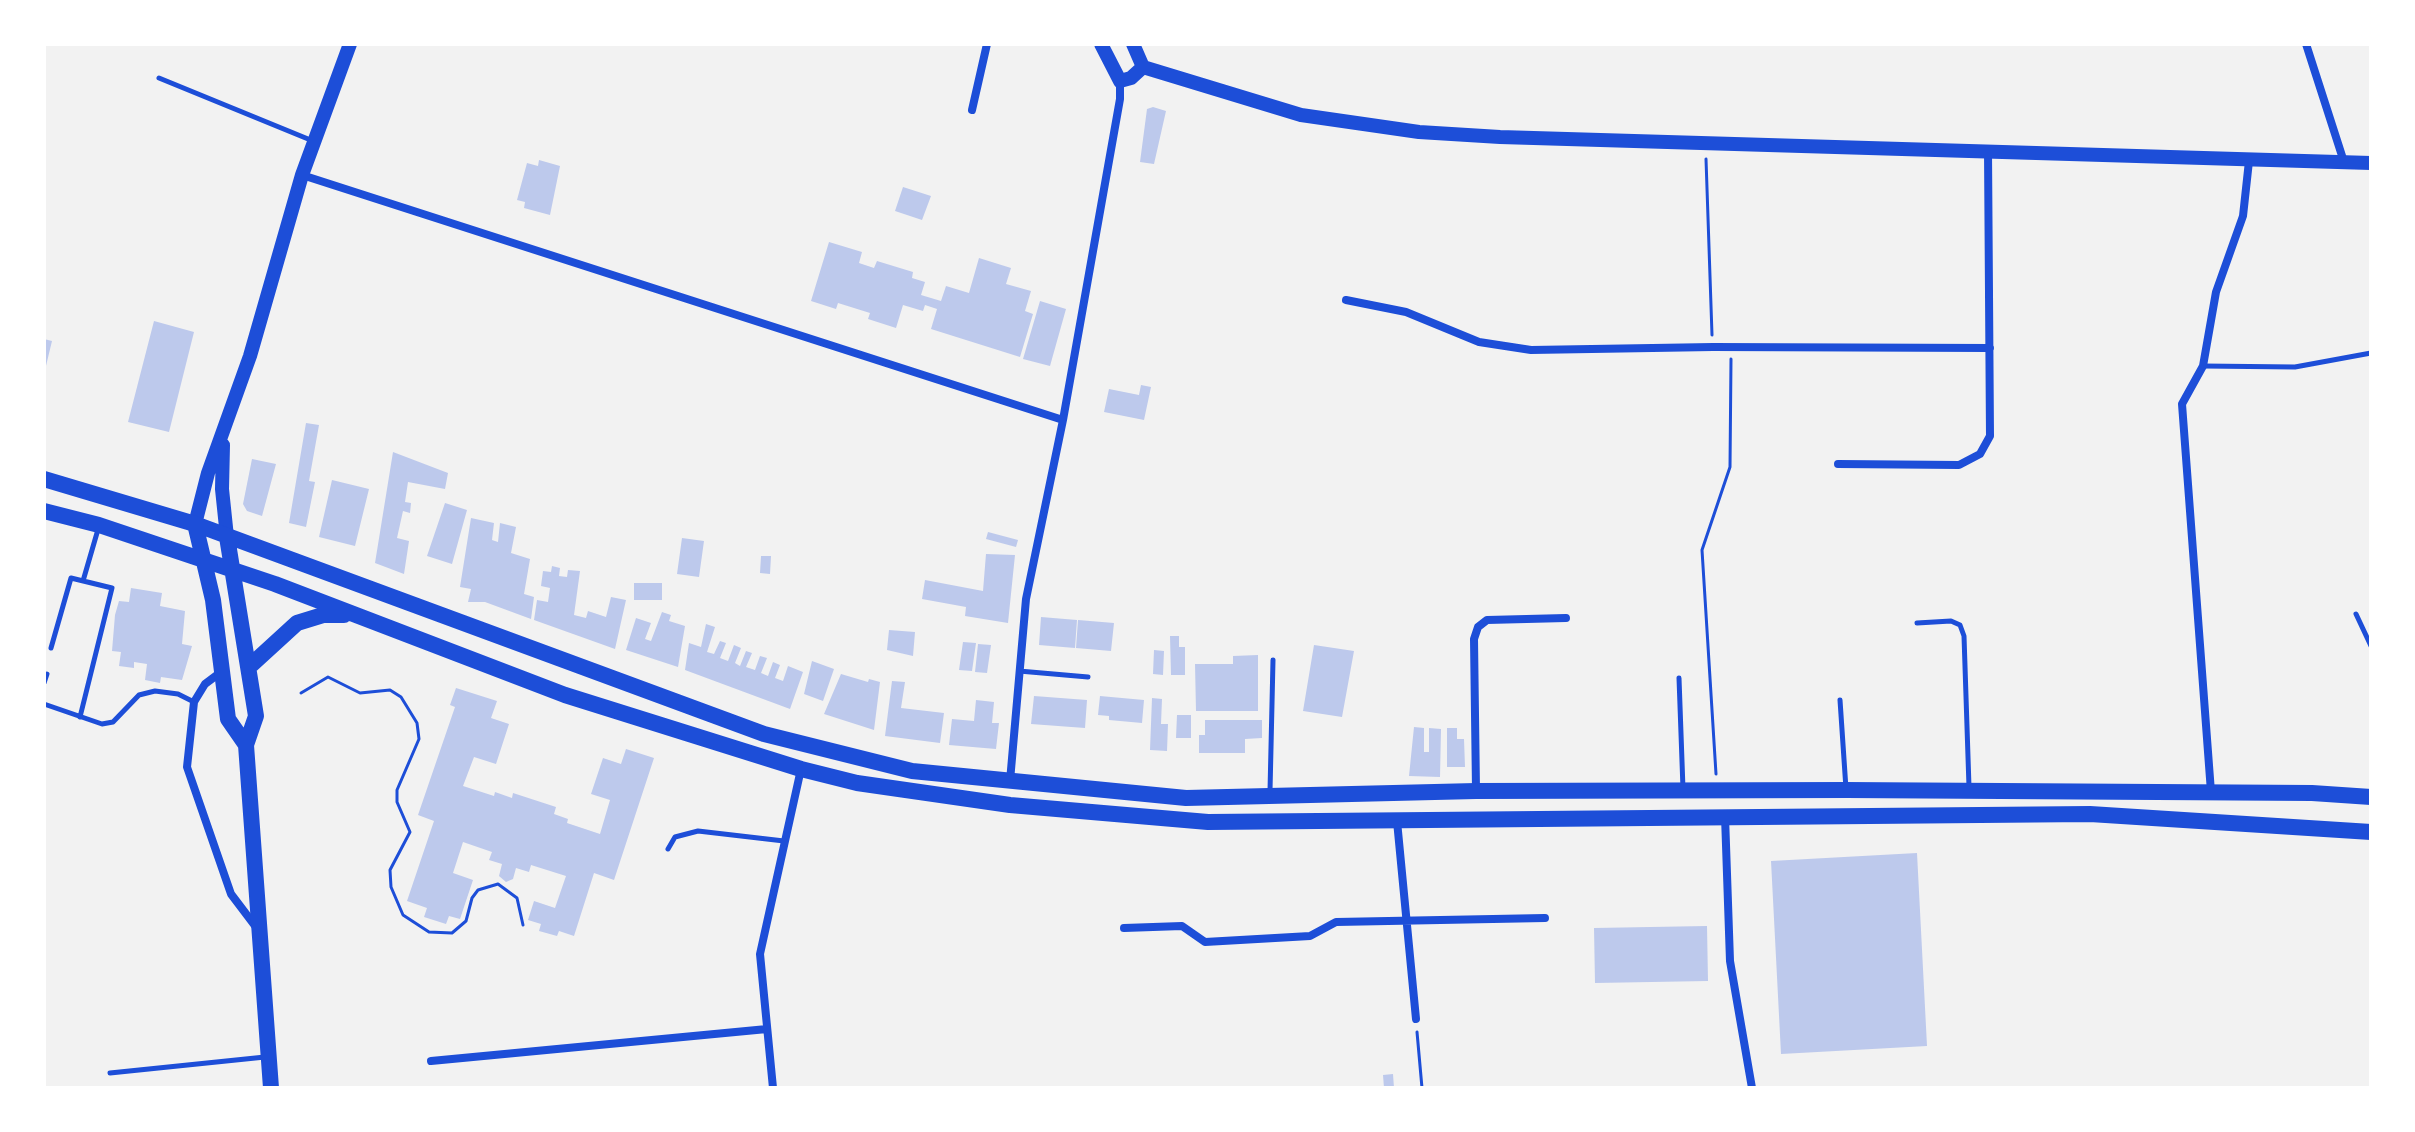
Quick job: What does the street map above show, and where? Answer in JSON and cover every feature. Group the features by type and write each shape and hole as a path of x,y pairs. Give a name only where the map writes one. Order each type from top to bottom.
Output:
{"main road":[{"path":"44,479 195,524 764,734 912,771 1186,798 1476,791 1717,790 2211,792 2371,797"},
{"path":"44,511 99,525 358,614 565,695 801,769 907,791 1101,815 1208,822 2090,814 2371,832"},
{"path":"195,524 213,600 228,719 246,745"},
{"path":"227,537 235,571 256,716 246,745 271,1088"},
{"path":"250,666 297,623 323,615 358,614"}],"street":[{"path":"195,524 250,356 302,175 350,44"},
{"path":"972,110 987,44"},
{"path":"1009,782 1026,599 1063,420 1120,99 1120,81 1101,44"},
{"path":"1133,44 1143,67 1301,115 1355,125 1500,137 2371,163"},
{"path":"2306,44 2344,162"},
{"path":"1120,81 1131,78 1143,67"},
{"path":"1838,464 1959,465 1980,454 1990,436 1988,151"},
{"path":"2211,792 2182,404 2203,366 2216,292 2243,216 2249,161"},
{"path":"302,175 1063,420"},
{"path":"1346,300 1406,312 1479,342 1531,350 1990,348"},
{"path":"223,432 222,489 227,537"},
{"path":"1476,791 1474,639 1478,627 1487,620 1566,618"},
{"path":"221,672 205,684 194,702 187,767 196,801 231,894 259,931"},
{"path":"773,1088 760,954 801,769"},
{"path":"1725,816 1730,961 1752,1088"},
{"path":"1397,821 1416,1019"},
{"path":"1124,928 1182,926 1205,942 1310,936 1336,922 1545,918"},
{"path":"431,1061 767,1029"}],"lane":[{"path":"159,78 314,141"},
{"path":"2203,366 2295,367 2371,353"},
{"path":"83,581 99,525"},
{"path":"51,648 71,578 112,588 80,717"},
{"path":"2356,614 2371,646"},
{"path":"1917,623 1951,621 1960,625 1964,636 1969,790"},
{"path":"1270,796 1273,660"},
{"path":"1019,671 1088,677"},
{"path":"44,683 47,674"},
{"path":"1679,678 1683,791"},
{"path":"44,704 102,724 113,722 139,695 155,691 178,694 194,702"},
{"path":"1840,700 1846,790"},
{"path":"668,849 675,837 698,831 784,841"},
{"path":"110,1073 269,1057"}],"path":[{"path":"1706,143 1713,347"},
{"path":"1717,790 1702,550 1730,467 1731,347"},
{"path":"301,693 328,677 360,693 390,690 401,697 417,723 419,739 397,790 397,802 410,832 390,870 394,896 403,915 429,932 452,933 466,921 472,898 478,890 498,884 513,892 523,925"},
{"path":"1416,1019 1422,1088"}],"building":[{"path":"1153,107 1166,111 1154,164 1140,162 1147,109"},
{"path":"539,160 560,166 550,215 524,208 525,202 517,200 527,163 538,166"},
{"path":"903,187 931,196 922,220 895,211"},
{"path":"829,242 862,252 859,263 874,268 877,261 913,272 912,278 925,282 921,295 941,301 946,286 969,293 979,258 1011,268 1006,284 1031,291 1025,311 1033,314 1020,357 931,329 937,309 925,305 923,311 903,305 896,328 868,319 870,313 838,303 836,309 811,301"},
{"path":"1040,301 1066,309 1050,366 1023,359"},
{"path":"154,321 194,332 169,432 128,422"},
{"path":"44,339 52,341 45,370 44,370"},
{"path":"1141,385 1151,387 1144,420 1104,412 1109,389 1139,395"},
{"path":"306,423 319,425 309,481 315,482 306,527 289,523"},
{"path":"393,452 448,473 445,489 408,482 405,502 411,503 410,513 403,511 397,538 409,541 404,574 375,563"},
{"path":"252,459 276,464 262,516 247,511 243,504"},
{"path":"332,480 369,489 355,546 319,537"},
{"path":"445,503 467,510 452,564 427,556"},
{"path":"471,518 494,523 492,540 498,542 500,523 516,527 511,553 530,559 524,594 534,597 531,619 485,602 468,602 471,589 460,587"},
{"path":"988,532 1018,540 1016,547 986,539"},
{"path":"682,538 704,541 699,577 677,574"},
{"path":"986,554 1015,555 1008,623 965,616 966,607 922,599 925,580 983,591"},
{"path":"761,556 771,556 770,574 760,573"},
{"path":"552,566 560,568 559,576 567,577 568,570 580,571 574,615 586,618 588,611 606,617 611,597 626,600 615,649 534,620 537,600 548,602 550,588 541,586 543,571 551,572"},
{"path":"634,583 662,583 662,600 634,600"},
{"path":"131,588 162,593 160,606 185,611 182,644 192,646 182,680 161,677 160,683 145,680 147,664 134,662 134,668 119,666 121,652 112,651 115,615 119,601 129,602"},
{"path":"662,612 671,615 669,621 685,626 678,667 626,650 636,618 651,623 645,639 651,641"},
{"path":"1041,617 1077,620 1075,648 1039,645"},
{"path":"1078,620 1114,623 1111,651 1076,648"},
{"path":"706,624 715,627 707,652 714,654 720,641 726,643 720,658 728,661 734,645 741,648 735,663 740,666 746,651 752,653 746,667 755,670 760,656 767,658 761,673 768,676 773,662 780,665 775,678 783,681 788,666 803,672 790,709 685,670 689,643 701,647"},
{"path":"889,630 915,632 913,656 887,650"},
{"path":"1170,636 1179,636 1179,647 1185,647 1185,675 1171,675"},
{"path":"963,642 976,643 972,671 959,670"},
{"path":"978,644 991,645 987,673 975,672"},
{"path":"1314,645 1354,651 1342,717 1303,711"},
{"path":"1154,650 1164,651 1163,675 1153,674"},
{"path":"1258,655 1258,711 1196,711 1195,664 1233,664 1233,656"},
{"path":"812,661 834,669 823,701 804,694"},
{"path":"841,674 868,682 869,679 880,682 874,730 824,714"},
{"path":"892,681 905,682 901,708 944,713 940,743 885,736"},
{"path":"456,688 497,701 491,718 509,724 496,764 474,757 463,786 494,796 495,792 512,798 513,793 556,807 554,814 568,819 567,823 600,834 610,800 591,794 603,758 621,764 626,749 654,758 614,880 594,873 574,936 559,931 557,936 539,931 541,924 528,920 534,901 555,908 566,876 531,865 529,872 516,868 513,879 506,882 499,876 502,864 489,860 492,852 463,842 453,873 473,880 460,919 449,916 446,924 424,917 427,908 407,901 434,821 418,815 455,707 450,705"},
{"path":"1034,696 1087,700 1085,728 1031,724"},
{"path":"1100,696 1144,700 1142,723 1109,720 1109,716 1098,715"},
{"path":"1152,698 1162,699 1161,724 1168,724 1167,751 1150,750"},
{"path":"976,700 994,702 992,723 999,723 996,749 949,745 952,719 974,721"},
{"path":"1177,715 1191,715 1191,738 1176,738"},
{"path":"1205,720 1262,720 1262,738 1245,739 1245,753 1199,753 1199,735 1205,735"},
{"path":"1414,727 1424,728 1424,752 1429,752 1429,728 1441,729 1440,777 1409,776"},
{"path":"1447,728 1457,728 1457,739 1464,739 1465,767 1447,767"},
{"path":"1917,853 1927,1046 1781,1054 1771,861"},
{"path":"1707,926 1708,981 1595,983 1594,928"},
{"path":"1393,1074 1394,1088 1384,1088 1383,1075"}]}
